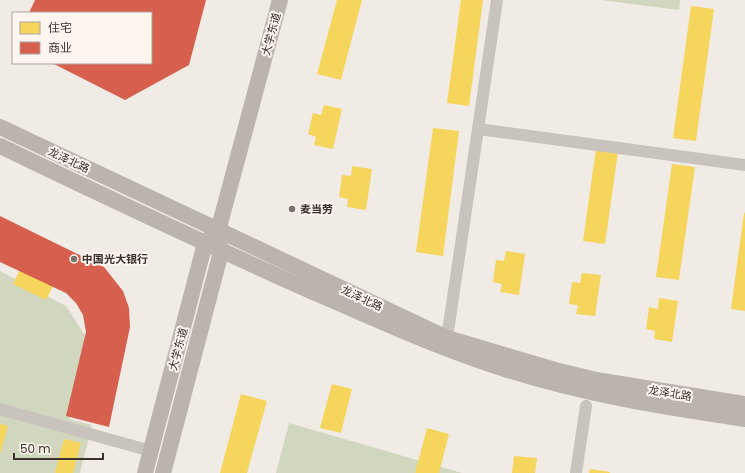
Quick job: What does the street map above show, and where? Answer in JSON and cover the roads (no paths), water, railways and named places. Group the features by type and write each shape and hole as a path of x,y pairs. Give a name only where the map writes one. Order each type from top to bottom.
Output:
{"main road":[{"name":"大学东道","path":"163,473 221,252 218,230 280,0"},
{"name":"龙泽北路","path":"0,127 218,230 443,343 596,380 745,404"},
{"name":"龙泽北路","path":"0,146 221,252 505,369 644,404 745,419"},
{"name":"大学东道","path":"145,473 205,243 218,230"}],"street":[{"path":"443,343 478,129 497,0"},
{"path":"478,129 745,165"},
{"path":"576,473 586,406"},
{"path":"0,409 151,451"}],"place":[{"name":"麦当劳","path":"292,209"},
{"name":"中国光大银行","path":"74,259"}]}
